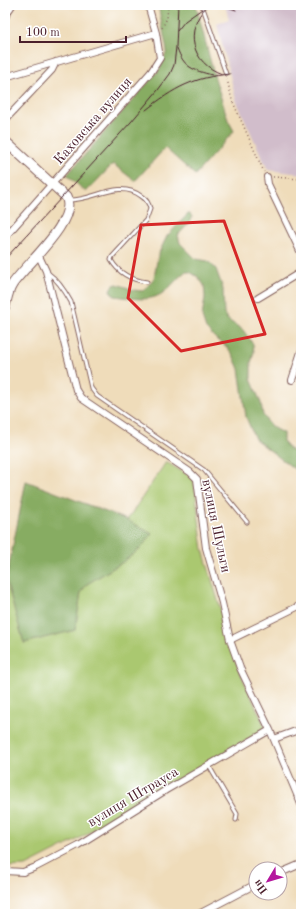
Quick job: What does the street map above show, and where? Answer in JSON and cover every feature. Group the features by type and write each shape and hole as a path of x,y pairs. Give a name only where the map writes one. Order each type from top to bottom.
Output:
{"main road":[{"path":"5,141 67,198 68,209 65,218 50,239 38,254 9,283 5,306"}],"street":[{"name":"Каховська вулиця","path":"5,237 151,72 160,58 156,33 148,5"},
{"path":"5,77 156,33"},
{"path":"5,120 52,70 56,62"},
{"path":"267,177 268,184 301,253"},
{"name":"вулиця Шульги","path":"38,254 46,271 76,390 81,398 190,472 197,479 206,548 222,603 230,640 240,668 270,730 301,804"},
{"path":"258,298 301,272"},
{"path":"292,380 301,352"},
{"path":"230,640 301,604"},
{"path":"274,739 301,729"},
{"name":"вулиця Штрауса","path":"5,870 23,872 36,867 78,844 270,730"},
{"path":"288,870 301,864"},
{"path":"199,914 248,888"}],"lane":[{"path":"5,22 14,5"},
{"path":"202,5 226,74"},
{"path":"67,198 82,198 107,191 122,189 136,193 145,199 150,209 146,220 112,257 112,260 117,268 129,278 147,282"},
{"path":"46,271 56,281 71,302 93,392 204,470 247,522"},
{"path":"209,766 237,814 236,820"}],"path":[{"path":"156,33 167,18 168,5"},
{"path":"226,74 232,100 267,177 301,180"}],"highlighted area":[{"path":"224,221 265,334 181,351 128,298 141,225"}],"shaded area":[{"path":"225,5 301,5 301,174 268,170 236,100 217,24 229,20"}],"green space":[{"path":"158,5 196,5 214,75 228,120 234,131 195,175 165,148 135,181 113,164 86,192 67,175 159,70 167,51"},
{"path":"188,214 192,217 191,221 178,235 180,243 196,259 208,261 216,269 223,289 224,314 228,320 243,330 253,344 254,352 251,363 251,379 261,403 263,415 270,425 283,433 283,441 289,449 301,456 301,474 255,439 246,417 239,369 233,355 227,347 206,329 202,317 205,297 204,285 198,277 190,272 185,272 164,292 153,298 147,299 134,299 115,296 110,290 112,286 117,284 134,290 142,291 146,288 154,278 158,255 167,236"},
{"path":"166,462 188,475 194,481 203,550 238,668 266,729 75,841 26,866 5,867 5,582 6,580 24,643 75,630 81,592 87,584 123,562 141,548 152,534 127,520"},
{"path":"26,481 127,520 152,534 141,548 123,562 87,584 81,592 75,630 24,643 6,580"}],"tram line":[{"path":"5,259 131,122 170,74 174,65 178,5"},
{"path":"222,5 236,10"},
{"path":"206,7 199,16 195,26 193,36 194,45 203,62 222,74"},
{"path":"177,31 185,21 202,9"},
{"path":"177,48 186,64 194,70 212,75"},
{"path":"146,110 185,85 206,78 230,74"}]}
